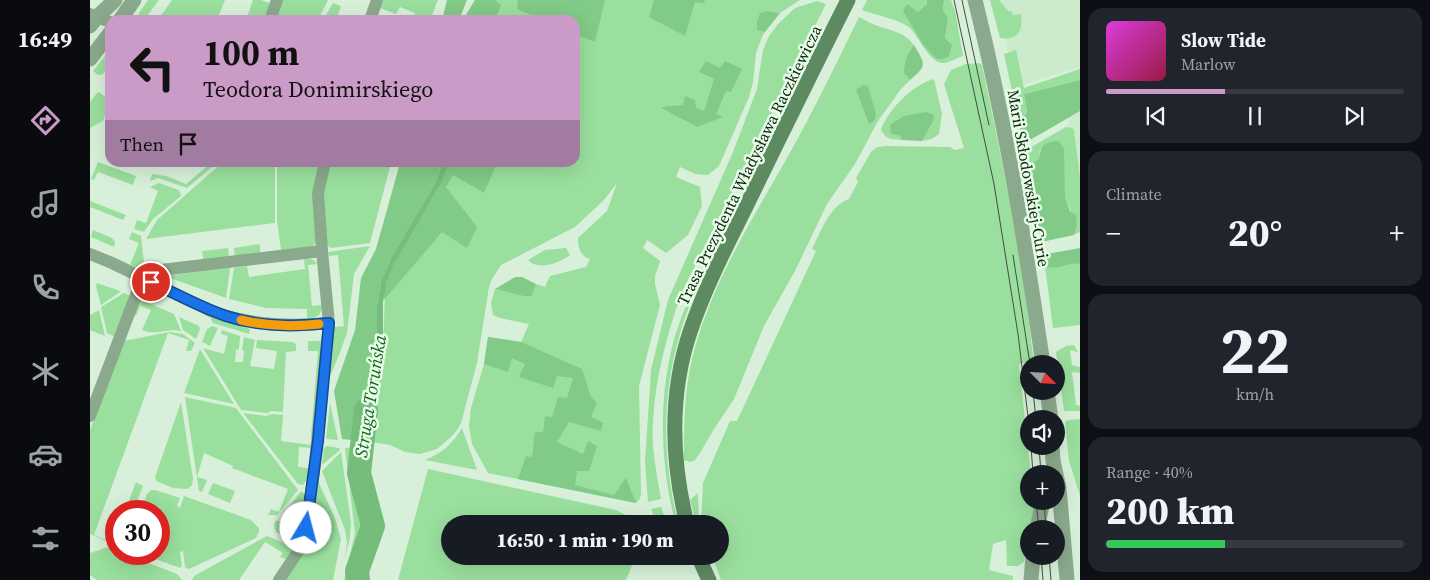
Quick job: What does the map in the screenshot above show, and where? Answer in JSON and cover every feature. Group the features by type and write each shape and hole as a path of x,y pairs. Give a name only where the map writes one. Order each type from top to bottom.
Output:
{"main road":[{"name":"Trasa Prezydenta Władysława Raczkiewicza","path":"685,515 677,473 674,424 678,378 690,330 719,262 848,0"},
{"path":"702,565 709,580"}],"street":[{"path":"97,20 115,0"},
{"path":"124,15 134,0"},
{"path":"272,15 277,0"},
{"path":"372,15 377,0"},
{"name":"Marii Skłodowskiej-Curie","path":"975,0 998,99 1042,355"},
{"path":"90,59 105,40"},
{"path":"280,580 301,548 306,528 318,441 329,323 318,193 324,167"},
{"path":"90,416 136,295 148,280 161,270 322,251"},
{"path":"90,254 211,311 244,321 302,326 329,323"},
{"path":"1052,460 1059,488 1067,580"},
{"path":"1031,580 1032,565"}],"shaded area":[{"path":"148,0 159,0 148,15 139,15"},
{"path":"172,0 225,0 219,15 162,15"},
{"path":"253,0 270,3 265,15 248,15"},
{"path":"280,0 328,0 320,15 274,15"},
{"path":"383,0 438,0 432,15 414,15 415,13 400,7 396,14 380,8"},
{"path":"447,0 467,0 461,15 443,15"},
{"path":"475,0 800,0 780,13 768,11 757,29 765,32 756,53 753,82 749,97 719,166 708,175 695,174 680,167 676,177 700,187 702,206 688,235 666,253 647,240 643,248 660,261 655,276 655,284 660,305 639,386 641,495 636,503 488,473 472,444 469,426 471,408 484,364 488,337 521,342 529,324 493,315 491,303 495,289 532,296 536,284 545,287 550,276 586,267 590,259 580,251 578,238 607,211 617,183 604,200 575,227 501,265 489,287 477,363 461,423 451,437 437,449 420,454 405,452 390,445 365,441 370,398 383,350 385,292 448,167 580,167 580,15 466,15"},
{"path":"475,0 495,0 501,5 497,15 466,15"},
{"path":"518,0 605,0 595,42 580,36 580,15 531,15 517,9"},
{"path":"654,0 705,0 704,3 695,2 685,36 649,17"},
{"path":"867,0 927,0 927,4 918,12 945,38 948,18 943,10 944,0 951,0 955,11 963,56 946,63 937,61 932,58 906,25 862,10"},
{"path":"927,0 944,0 943,10 948,18 945,38 952,45 949,56 944,59 937,59 924,46 903,11 907,4 918,12 927,4"},
{"path":"990,0 999,0 1013,15 1021,14 1021,25 1016,36 1000,38"},
{"path":"998,0 1080,0 1080,67 1015,87"},
{"path":"817,1 826,4 681,294 663,357 654,406 653,441 661,499 648,502 645,462 651,370 668,300 733,152 757,89 763,50 769,36 778,24 795,8"},
{"path":"333,3 341,6 338,15 326,15"},
{"path":"768,11 780,13 765,32 757,30 760,13"},
{"path":"859,17 902,35 914,45 909,51 904,74 910,80 901,89 878,121 855,164 827,204 796,269 764,326 734,399 695,460 690,462 684,460 684,421 688,381 693,355 710,304 733,254 806,123"},
{"path":"914,45 921,56 923,64 920,71 910,80 904,74 908,55"},
{"path":"1016,50 1024,88 1080,69 1080,80 1024,94 1027,111 1025,116 1018,119 1004,54"},
{"path":"105,56 105,71 103,74 98,75 93,71"},
{"path":"706,61 720,68 725,61 742,69 731,92 726,91 716,114 723,117 697,127 660,107 683,105 685,96 695,100 696,108 704,111 714,79 699,72"},
{"path":"979,63 982,65 1012,214 1033,355 1020,355 1019,364 1020,400 1023,400 1024,410 1020,410 1020,455 1029,455 1030,465 1020,465 1020,510 1035,510 1035,513 1033,520 1020,520 1020,565 1007,566 1006,540 993,544 989,570 1013,576 1013,580 721,580 715,565 729,565 729,515 701,515 703,483 730,421 737,421 816,251 812,249 822,228 836,207 849,199 858,182 856,178 871,152 877,147 886,146 950,147 955,150 964,148 944,84 951,70 966,64"},
{"path":"934,79 942,114 939,134 932,139 922,141 933,122 899,135 902,140 889,138 885,135 881,129 890,113 903,98 918,86"},
{"path":"1080,80 1080,111 1023,144 1018,119 1025,116 1027,111 1024,94"},
{"path":"863,85 868,86 876,114 875,120 869,124 856,90"},
{"path":"99,92 105,97 105,115 103,121 90,128 90,102"},
{"path":"1080,108 1080,211 1067,114"},
{"path":"926,112 934,115 933,122 922,141 902,140 899,135 891,134 890,125 904,116"},
{"path":"1066,127 1074,130 1080,178 1080,232 1074,235 1077,226 1065,197 1064,181 1040,149 1039,159 1028,166 1024,151"},
{"path":"1059,141 1064,149 1065,197 1070,211 1076,215 1077,226 1074,235 1041,241 1028,166 1039,159 1044,145"},
{"path":"98,162 105,165 105,167 112,167 136,176 133,185 98,172 94,180 91,179"},
{"path":"206,167 212,167 187,188 158,178 150,181 152,174 166,176 186,184"},
{"path":"217,167 275,167 275,223 146,239 157,220"},
{"path":"277,167 321,167 316,242 312,247 281,250 277,221"},
{"path":"330,167 390,167 370,243 331,248 327,246 323,187"},
{"path":"399,167 441,167 435,183 391,258 381,281 377,306 377,350 363,400 360,441 342,439 334,391 355,330 361,278 376,249"},
{"path":"448,167 495,167 484,193 453,175 446,187 477,227 467,248 442,232 383,301 387,282 394,264"},
{"path":"159,183 179,190 181,196 153,219 144,232 134,229 137,220 146,223 158,191 150,187"},
{"path":"90,201 126,215 123,220 90,207"},
{"path":"93,230 112,238 115,242 114,247 91,237 90,240"},
{"path":"132,232 141,236 144,263 142,269 130,265 139,243 129,239"},
{"path":"260,244 260,254 235,258 234,248"},
{"path":"370,246 354,274 347,333 330,376 329,341 335,327 344,326 338,255 329,256 328,252"},
{"path":"228,248 229,258 204,262 202,251"},
{"path":"566,248 570,255 561,261 549,265 537,265 528,260 545,250"},
{"path":"1080,248 1080,264 1075,263 1054,268 1045,266 1043,257 1047,254"},
{"path":"304,258 314,260 317,264 308,265 312,306 322,305 320,314 316,317 307,319 307,309 266,308 229,299 234,268 247,266 249,277 305,269"},
{"path":"1075,263 1080,264 1080,325 1053,328 1045,266 1056,268"},
{"path":"229,268 226,298 173,279 167,281 162,279 164,276"},
{"path":"515,277 522,277 536,284 532,296 495,289"},
{"path":"699,282 679,337 669,384 666,430 669,476 676,515 674,515 665,465 663,433 664,400 668,368 675,337 685,308"},
{"path":"97,283 120,292 101,305 96,286"},
{"path":"124,293 131,296 115,337 107,333 101,307"},
{"path":"141,300 174,314 181,331 147,332 142,330 151,310 140,306 136,316 132,315 138,302"},
{"path":"99,310 105,336 90,330 90,315"},
{"path":"179,317 199,326 200,329 196,339 183,330"},
{"path":"211,318 250,329 249,334 213,323"},
{"path":"212,326 218,328 210,346 202,342 207,329"},
{"path":"222,330 240,336 235,362 243,362 244,337 255,340 250,366 274,369 277,351 256,348 257,340 292,342 296,344 296,351 286,352 283,412 271,411 268,413 241,410 203,348 224,354 228,336 221,334"},
{"path":"170,332 183,334 195,343 191,351 186,351 189,340 168,333 107,500 105,500 94,535 105,540 90,534 90,430 123,341"},
{"path":"488,337 521,342 582,369 591,397 597,403 591,417 603,423 601,431 569,422 557,442 583,454 588,441 597,446 589,471 577,471 575,485 614,495 626,478 636,503 518,479 526,456 532,457 535,432 543,432 545,416 552,417 558,397 567,398 573,378 557,376 553,388 519,377 525,364 512,358 508,372 484,364"},
{"path":"308,341 323,341 317,436 311,436 318,351 308,351"},
{"path":"1074,345 1078,352 1070,350 1072,365 1080,367 1080,373 1072,372 1076,405 1080,406 1080,411 1064,410 1063,400 1065,400 1065,355 1056,355 1056,352 1066,346"},
{"path":"200,349 234,404 184,393"},
{"path":"185,397 236,408 298,490 277,515 268,515 271,509 279,512 288,489 232,468 233,466 204,453 197,477 207,480 202,492 199,491"},
{"path":"181,402 193,479 192,485 188,489 173,488 156,481 155,477"},
{"path":"330,403 338,440 326,439"},
{"path":"243,413 266,416 273,414 283,415 281,441 311,445 313,448 299,447 298,467 308,468 310,475 303,485 298,484"},
{"path":"1080,419 1080,496 1069,461 1065,422"},
{"path":"462,428 477,470 425,460 446,447 455,439"},
{"path":"327,446 339,448 340,450 322,465 324,448"},
{"path":"355,447 355,476 370,517 369,533 358,561 355,580 344,580 355,533 345,448"},
{"path":"341,452 351,523 345,559 347,543 345,530 322,471"},
{"path":"428,469 616,510 626,515 441,515 441,565 632,565 626,580 398,580"},
{"path":"318,481 335,518 341,539 333,580 284,580 307,538 314,540 314,543 320,544 325,519 312,515"},
{"path":"136,482 143,486 138,500 129,500"},
{"path":"213,483 235,491 230,503 208,494"},
{"path":"151,490 155,490 180,498 177,506 180,508 184,496 251,520 259,528 259,532 256,538 189,569 185,567 183,551 180,552 182,566 180,568 170,564 170,500 145,500"},
{"path":"301,491 307,496 301,525 281,519"},
{"path":"698,493 699,515 694,515 690,500"},
{"path":"661,507 664,515 653,515 651,509"},
{"path":"276,520 299,528 300,534 295,539 276,532 274,525"},
{"path":"267,536 291,546 292,550 286,559 280,557 283,553 265,542 239,580 192,580 194,576"},
{"path":"105,548 105,565 154,565 177,574 182,580 97,580 90,575 90,553"}],"water":[{"path":"441,167 448,167 440,185 394,264 387,282 383,301 383,350 370,398 365,441 360,441 363,400 377,350 377,306 381,281 391,258 435,183"}],"waterway":[{"name":"Struga Toruńska","path":"358,580 357,571 373,526 359,473 366,410"}],"tram line":[{"path":"954,0 994,184 1018,334 1027,410"},
{"path":"962,0 989,125"},
{"path":"1013,255 1029,355"},
{"path":"1034,400 1035,410"},
{"path":"1032,455 1032,465"},
{"path":"1040,455 1040,465"},
{"path":"1037,510 1038,520"},
{"path":"1045,510 1045,520"},
{"path":"1042,565 1043,580"},
{"path":"1050,565 1051,580"}],"slow traffic":[{"path":"241,320 262,324 302,326 319,324"}],"route":[{"path":"151,282 211,311 244,321 302,326 329,323 318,441 306,528"}]}
